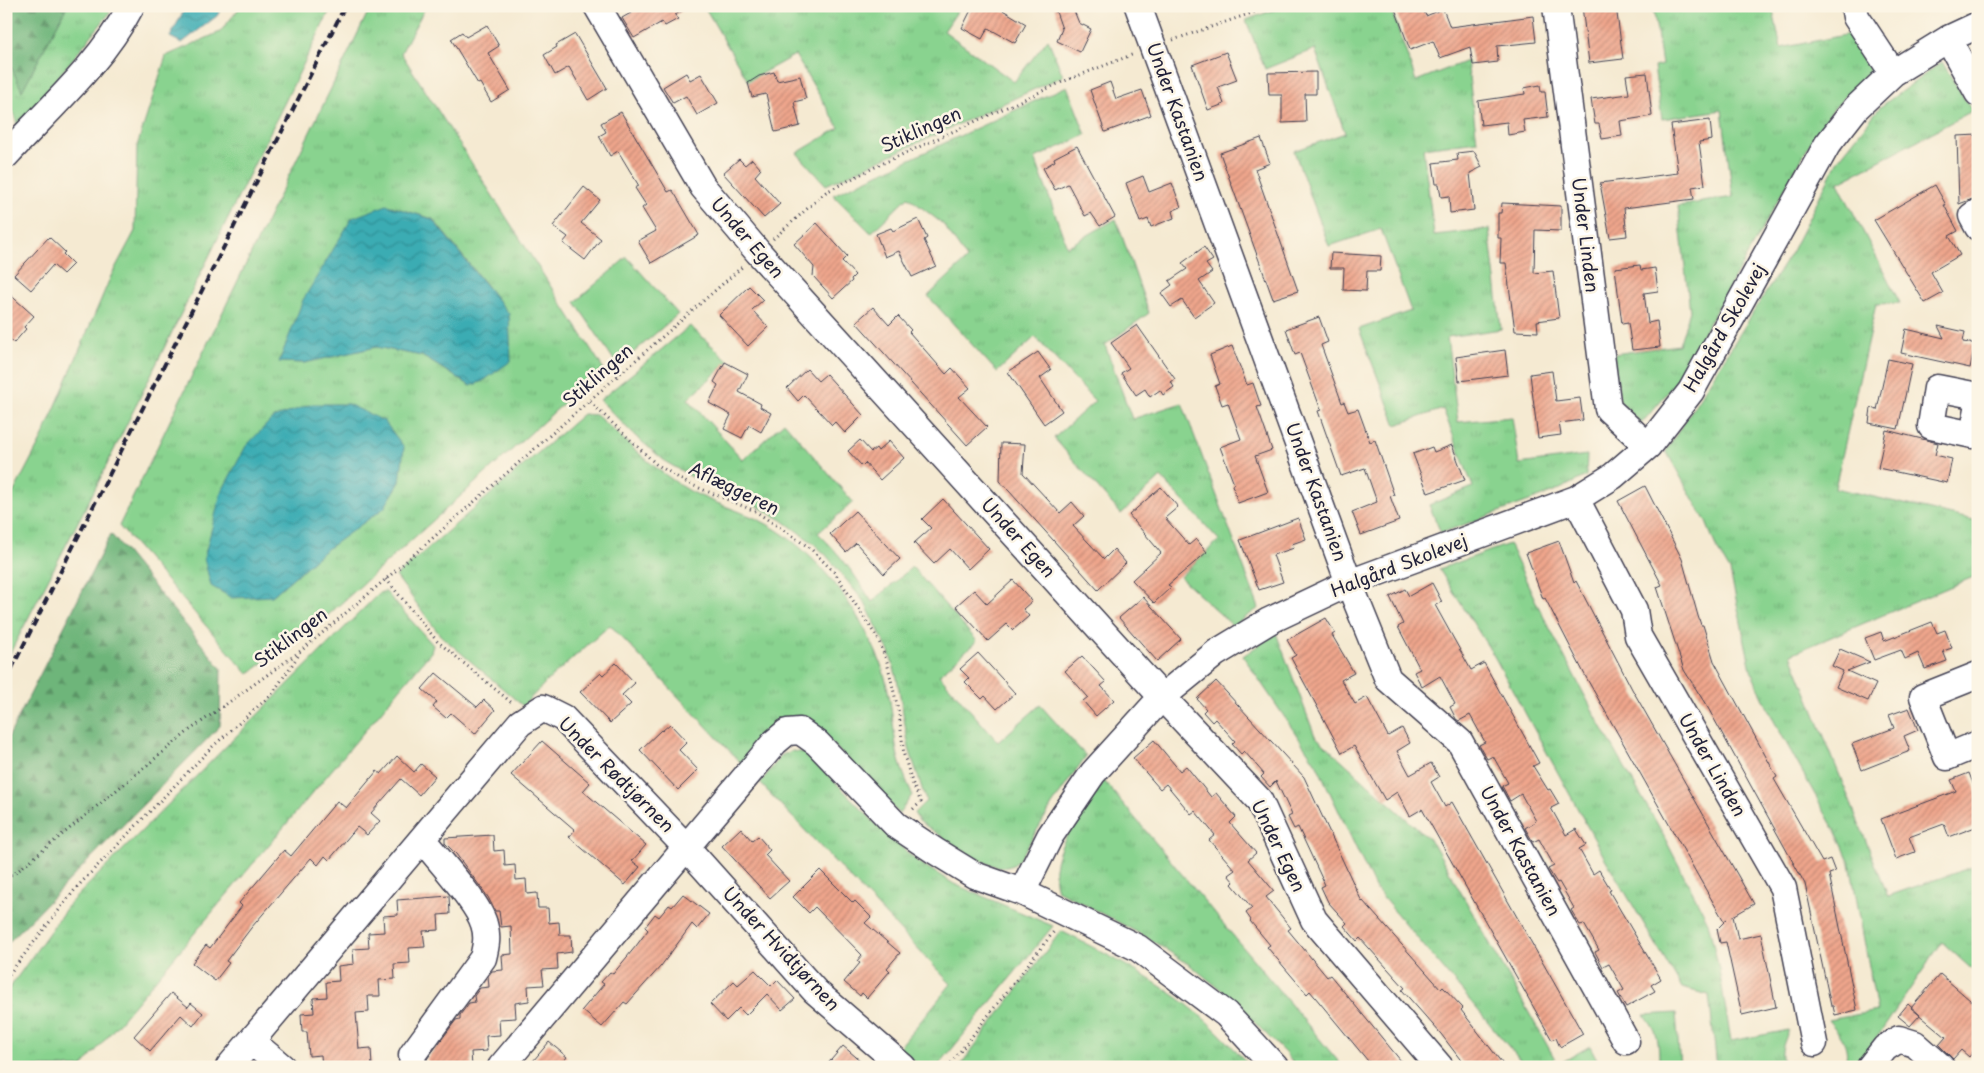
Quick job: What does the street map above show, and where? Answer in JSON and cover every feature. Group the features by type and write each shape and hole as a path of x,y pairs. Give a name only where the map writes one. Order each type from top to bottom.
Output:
{"street":[{"path":"6,155 87,69 131,6"},
{"name":"Under Egen","path":"597,6 703,187 758,252 1162,697 1259,800 1314,920 1440,1067"},
{"name":"Under Kastanien","path":"1138,6 1350,583 1388,679 1460,742 1626,1041"},
{"name":"Under Linden","path":"1556,6 1608,409 1648,446"},
{"path":"1854,6 1856,18 1893,73"},
{"name":"Halgård Skolevej","path":"1022,892 1050,836 1093,773 1162,697 1216,653 1269,621 1350,583 1576,499 1613,476 1648,446 1691,391 1827,145 1856,108 1893,73 1948,39 1978,25"},
{"path":"1948,39 1978,93"},
{"path":"1978,212 1972,216 1978,227"},
{"path":"1978,396 1937,388 1930,426 1973,435 1978,409"},
{"name":"Under Linden","path":"1576,499 1634,610 1638,636 1783,888 1814,1043"},
{"path":"1978,675 1923,697 1947,757 1978,744"},
{"name":"Under Rødtjørnen","path":"528,717 543,708 562,718 686,847"},
{"path":"229,1067 520,723 528,717"},
{"path":"501,1067 775,742 788,732 800,731 817,743 896,825 974,875 1022,892 1138,948 1226,1014 1275,1067"},
{"path":"413,1067 412,1055 483,958 487,942 484,922 473,903 422,839"},
{"name":"Under Hvidtjørnen","path":"686,847 815,991 902,1067"},
{"path":"1870,1067 1885,1048 1899,1039 1915,1044 1941,1067"},
{"path":"251,1041 282,1067"}],"path":[{"name":"Stiklingen","path":"6,876 14,874 190,730 302,650 590,402 826,192 877,166 1062,82 1153,47 1272,6"},
{"name":"Aflæggeren","path":"590,402 656,464 687,483 755,512 810,548 835,573 878,640 894,686 904,755 912,782 921,802 896,825"},
{"path":"386,579 437,641 528,717"},
{"path":"6,978 77,887 212,748 272,694 302,650"},
{"path":"948,1067 1068,914"}],"green space":[{"path":"6,6 67,6 22,91 6,55"},
{"path":"67,6 113,6 109,14 18,127 6,91 6,55 22,90"},
{"path":"241,6 332,6 92,495 6,661 6,507 43,436 111,276 135,231 137,146 166,56 220,32"},
{"path":"371,6 426,6 401,53 603,368 327,616 248,674 119,526","holes":["387,205 433,219 509,314 471,386 422,356 376,347 304,363 280,362","212,529 323,552 272,596 204,558"]},
{"path":"704,6 961,6 944,31 1014,82 1048,39 1063,76 826,185 797,153 839,128 795,55 748,81"},
{"path":"1285,6 1390,6 1416,81 1467,61 1477,141 1423,148 1434,235 1489,229 1501,329 1447,337 1458,422 1512,417 1519,464 1587,455 1586,476 1554,492 1441,533 1429,505 1473,487 1443,409 1396,425 1359,329 1411,311 1381,229 1329,246 1294,151 1345,133 1315,49 1265,69 1246,20"},
{"path":"1653,6 1772,6 1781,48 1854,33 1870,70 1832,111 1815,135 1674,385 1641,424 1620,402 1614,354 1679,345 1690,311 1678,206 1733,197 1722,110 1662,119 1654,67 1662,65"},
{"path":"1942,62 1972,111 1838,183 1900,303 1876,304 1835,488 1978,521 1978,575 1791,654 1888,896 1978,865 1978,975 1942,942 1857,1067 1843,1067 1847,1054 1846,1047 1841,1036 1828,1020 1877,1011 1850,863 1839,838 1774,721 1752,674 1730,571 1717,549 1706,522 1666,451 1792,251 1838,160 1880,107"},
{"path":"1067,86 1086,135 1035,158 1067,247 1116,219 1149,313 1105,345 1132,419 1182,403 1259,608 1233,626 1180,577 1219,540 1161,477 1121,514 1054,438 1095,401 1035,337 997,372 928,296 967,259 943,224 908,197 871,233 833,195"},
{"path":"627,257 678,314 618,366 575,302"},
{"path":"690,326 729,361 688,399 743,460 784,422 853,502 818,533 847,566 872,602 912,567 977,641 939,675 998,742 1040,705 1086,756 1052,805 1020,859 1013,865 998,867 975,857 919,821 914,813 926,801 909,748 897,678 889,652 865,603 826,555 782,520 752,503 699,481 666,462 634,435 600,400"},
{"path":"583,414 596,415 653,465 690,491 757,519 777,530 814,560 830,578 858,618 883,670 889,693 897,752 912,795 899,814 805,715 788,717 744,766 610,625 546,682 523,706 440,635 396,576"},
{"path":"111,534 221,668 220,726 6,945 6,742"},
{"path":"1509,544 1538,606 1596,717 1659,827 1708,922 1719,969 1731,1041 1789,1030 1782,1053 1785,1067 1717,1067 1709,995 1682,988 1603,855 1494,656 1439,569"},
{"path":"385,591 433,645 431,652 82,1067 6,1067 6,993 70,903 379,593"},
{"path":"1276,633 1315,736 1433,843 1555,1059 1545,1067 1526,1067 1375,888 1317,765 1243,656"},
{"path":"792,751 807,753 875,823 917,861 954,884 1053,926 937,1067 922,1067 898,1049 951,984 760,783 782,755"},
{"path":"1104,781 1343,1067 1296,1067 1286,1054 1225,993 1190,965 1148,938 1057,890 1056,862 1061,847 1077,818"},
{"path":"1061,931 1121,962 1188,1005 1251,1067 959,1067"},
{"path":"1676,1013 1680,1067 1655,1067 1659,1062 1658,1042 1655,1031 1644,1015"},
{"path":"1590,1046 1601,1067 1554,1067"}],"water":[{"path":"186,6 223,6 217,16 182,43 170,37"},
{"path":"387,205 432,219 509,314 511,361 483,381 471,386 422,356 376,347 304,363 279,362 303,300 352,218"},
{"path":"312,404 348,404 384,421 404,447 400,482 384,508 323,552 272,596 232,598 211,586 204,558 221,493 246,446 273,418"}],"building":[{"path":"643,6 690,6 675,15 678,19 665,26 662,22 634,38 622,18"},
{"path":"973,6 996,6 1026,24 1015,43 988,28 982,39 962,28"},
{"path":"1054,6 1072,6 1079,23 1091,29 1080,52 1057,41 1062,29"},
{"path":"1394,6 1422,6 1426,16 1443,9 1450,27 1533,16 1536,42 1497,46 1498,62 1473,65 1470,47 1440,58 1433,41 1410,50"},
{"path":"1582,6 1616,6 1623,59 1589,63"},
{"path":"487,25 499,46 488,53 510,90 491,102 451,39 462,32 466,37"},
{"path":"575,34 607,88 588,100 569,67 555,75 544,55 557,47 556,45"},
{"path":"1226,52 1237,80 1218,87 1224,104 1208,110 1192,65"},
{"path":"774,72 777,81 800,76 806,99 794,102 800,126 775,132 766,94 752,97 748,83 759,76"},
{"path":"1316,72 1316,94 1305,94 1306,122 1282,123 1282,95 1269,95 1268,73"},
{"path":"686,73 690,80 701,74 718,103 697,115 686,96 673,103 663,87"},
{"path":"1647,73 1652,116 1620,121 1622,136 1602,139 1599,124 1595,124 1591,99 1629,94 1626,75"},
{"path":"1110,82 1116,99 1142,90 1151,115 1105,132 1090,90"},
{"path":"1540,85 1541,92 1545,92 1548,117 1523,120 1525,132 1508,135 1507,122 1481,125 1478,101 1525,94 1524,88"},
{"path":"621,112 668,192 672,190 675,194 699,235 651,263 638,241 656,231 642,208 646,205 635,188 639,186 618,151 610,156 599,136 606,132 601,123"},
{"path":"1710,120 1712,140 1699,142 1705,185 1692,187 1694,199 1624,208 1627,236 1610,238 1600,183 1678,173 1671,125"},
{"path":"1978,135 1978,197 1959,204 1957,136"},
{"path":"1261,138 1270,163 1255,169 1298,291 1273,299 1220,153"},
{"path":"1077,146 1115,217 1100,226 1091,213 1085,216 1068,184 1055,190 1043,168 1055,161 1054,158"},
{"path":"1474,151 1482,167 1470,173 1474,210 1450,213 1449,196 1441,197 1439,184 1436,184 1433,163 1458,160 1457,153"},
{"path":"739,159 745,165 752,159 761,169 755,176 780,204 764,218 723,173"},
{"path":"1143,176 1149,192 1172,183 1181,207 1172,211 1174,218 1151,227 1148,219 1140,222 1126,183"},
{"path":"1935,185 1958,231 1949,236 1960,255 1931,272 1943,293 1925,303 1874,220"},
{"path":"584,187 600,200 581,223 601,239 585,260 563,243 568,237 553,226"},
{"path":"1502,203 1561,206 1561,231 1535,230 1534,273 1553,271 1559,318 1537,321 1538,332 1515,331 1506,263 1500,263 1501,238 1498,238 1498,213 1501,213"},
{"path":"918,219 927,238 924,240 936,266 912,277 899,251 885,257 876,234 891,228 893,231"},
{"path":"817,223 847,256 842,261 855,275 851,279 852,281 833,298 813,276 814,267 794,244"},
{"path":"49,237 65,252 63,254 73,264 63,274 53,265 31,290 14,275"},
{"path":"1204,247 1213,260 1206,264 1212,272 1199,281 1214,303 1194,317 1182,300 1171,307 1161,293 1172,285 1169,281 1187,269 1182,263"},
{"path":"1331,253 1381,256 1380,271 1367,271 1366,291 1343,290 1344,268 1330,268"},
{"path":"1640,265 1641,270 1655,268 1658,291 1644,293 1648,323 1657,321 1660,347 1632,350 1628,323 1622,324 1615,268"},
{"path":"749,286 763,300 752,310 768,327 748,346 719,315"},
{"path":"6,291 34,316 14,343 6,336"},
{"path":"873,307 889,325 898,316 911,330 909,332 946,374 952,368 970,388 959,397 987,427 967,445 856,322"},
{"path":"1319,317 1328,342 1321,345 1342,403 1344,402 1348,412 1358,409 1370,442 1375,440 1394,495 1390,496 1399,521 1361,535 1352,512 1377,502 1365,468 1341,476 1318,411 1321,410 1300,353 1295,355 1286,329"},
{"path":"1137,325 1175,379 1171,382 1174,387 1163,395 1160,390 1150,397 1145,389 1136,395 1121,373 1129,368 1111,343"},
{"path":"1938,326 1965,332 1963,342 1975,344 1970,368 1901,353 1906,329 1944,338"},
{"path":"1232,346 1247,385 1253,383 1261,406 1257,407 1272,450 1255,456 1268,492 1238,503 1232,485 1234,484 1220,447 1241,439 1228,403 1222,405 1215,386 1220,384 1210,355"},
{"path":"1505,350 1508,375 1459,381 1456,357"},
{"path":"1038,352 1051,370 1040,378 1062,411 1044,424 1008,372"},
{"path":"1888,359 1912,364 1898,429 1869,423 1871,408 1877,410"},
{"path":"725,362 748,374 739,392 761,404 760,407 771,413 761,432 749,425 742,438 724,429 731,415 709,403 718,385 714,382"},
{"path":"807,369 818,381 826,374 863,415 845,433 835,422 832,425 804,395 798,401 787,388"},
{"path":"1552,371 1556,401 1580,398 1583,420 1559,423 1561,435 1538,438 1530,374"},
{"path":"1886,430 1938,443 1935,455 1952,459 1947,483 1878,468"},
{"path":"860,440 871,452 876,448 878,451 889,441 904,458 880,480 865,463 862,466 848,451"},
{"path":"1001,443 1025,444 1023,473 1060,513 1072,502 1084,516 1073,526 1104,559 1114,549 1126,563 1098,590 1000,481"},
{"path":"1452,445 1465,480 1428,493 1413,454 1432,447 1434,452"},
{"path":"1645,486 1682,559 1698,616 1701,625 1703,625 1714,661 1777,777 1774,779 1822,862 1830,859 1835,872 1829,874 1857,1010 1835,1015 1833,1006 1831,1006 1805,884 1708,708 1684,670 1657,587 1662,585 1618,501"},
{"path":"1161,487 1178,507 1165,518 1189,545 1196,539 1207,552 1168,585 1171,587 1154,603 1132,580 1161,553 1129,515"},
{"path":"943,499 989,549 968,569 950,549 934,564 914,543 931,528 922,519"},
{"path":"855,511 900,559 884,574 856,543 846,552 830,534"},
{"path":"1298,518 1306,539 1292,544 1294,548 1273,555 1283,582 1259,590 1240,540"},
{"path":"1559,541 1574,583 1576,581 1632,689 1754,904 1733,916 1738,939 1761,934 1776,1007 1742,1015 1726,942 1720,943 1717,929 1727,919 1724,921 1706,890 1587,679 1545,598 1543,599 1526,553"},
{"path":"1013,580 1032,601 1023,609 1029,616 1013,630 1007,624 988,641 956,606 974,590 987,604"},
{"path":"1432,583 1442,602 1435,605 1471,670 1484,663 1539,763 1533,766 1559,804 1551,808 1566,835 1576,829 1586,845 1579,849 1593,874 1599,870 1611,890 1609,891 1661,979 1651,985 1655,991 1626,1007 1618,993 1624,990 1609,964 1603,967 1595,952 1599,950 1584,924 1580,925 1571,910 1574,908 1559,882 1557,883 1548,869 1554,866 1539,839 1533,842 1525,828 1536,821 1521,794 1510,801 1502,786 1508,783 1493,756 1487,759 1479,745 1485,742 1470,715 1459,721 1456,719 1450,707 1455,704 1440,676 1422,687 1414,672 1420,669 1398,627 1403,624 1390,597 1405,589 1409,596"},
{"path":"1143,597 1181,639 1157,661 1119,618"},
{"path":"1326,618 1335,633 1332,635 1354,673 1341,680 1355,704 1367,697 1388,736 1402,728 1410,743 1397,751 1410,775 1431,763 1439,777 1431,782 1445,807 1452,802 1583,1034 1560,1047 1556,1038 1552,1040 1422,809 1410,816 1397,792 1385,800 1354,746 1342,753 1291,658 1296,655 1287,640"},
{"path":"1932,622 1937,633 1945,630 1952,648 1943,651 1947,661 1925,669 1918,653 1905,659 1901,650 1874,660 1865,638 1881,632 1884,641"},
{"path":"1840,649 1870,662 1847,671 1876,684 1868,701 1836,687 1843,671 1832,666"},
{"path":"978,653 1015,693 997,709 985,696 982,699 965,682 969,678 960,669"},
{"path":"1082,656 1106,682 1101,686 1114,700 1096,716 1083,701 1088,697 1065,671"},
{"path":"616,663 635,683 622,695 631,704 610,723 580,692 601,673 603,675"},
{"path":"436,673 477,707 484,700 495,710 475,734 451,713 446,718 433,707 437,702 422,689"},
{"path":"1216,681 1304,777 1362,902 1441,989 1443,987 1463,1008 1461,1010 1505,1067 1466,1067 1441,1034 1402,990 1405,988 1360,938 1357,941 1344,926 1347,923 1328,902 1321,887 1325,885 1298,827 1294,829 1288,817 1292,815 1276,781 1270,787 1261,777 1264,774 1244,751 1241,754 1232,744 1235,741 1215,719 1212,722 1203,712 1206,709 1197,699"},
{"path":"1909,708 1918,730 1904,736 1910,751 1862,770 1852,744 1894,728 1889,715"},
{"path":"670,724 687,742 679,750 698,770 678,790 640,750"},
{"path":"1154,740 1180,771 1186,766 1211,797 1216,793 1236,817 1230,823 1256,853 1248,860 1274,891 1266,897 1291,928 1288,930 1327,977 1330,975 1406,1067 1373,1067 1310,991 1307,994 1267,947 1270,945 1250,921 1246,913 1252,908 1232,884 1234,882 1228,875 1235,870 1209,840 1215,835 1195,811 1191,814 1166,784 1160,789 1133,758"},
{"path":"542,741 590,783 583,791 646,845 632,861 640,867 625,885 569,837 575,830 511,775"},
{"path":"397,756 414,772 421,764 435,776 419,795 401,779 371,813 380,821 367,835 357,827 329,860 325,856 318,865 311,858 251,928 226,961 229,963 215,981 192,963 206,945 210,948 242,906 239,903 284,850 291,856 337,801 346,808 377,771 381,774"},
{"path":"1969,773 1978,796 1978,826 1949,837 1944,824 1909,837 1915,852 1896,859 1881,819 1956,791 1951,780"},
{"path":"741,828 752,841 758,836 770,850 765,855 789,881 770,898 722,846"},
{"path":"493,835 494,851 504,850 505,866 515,865 516,880 526,879 527,894 537,893 538,908 548,908 549,923 559,922 560,935 571,935 572,952 557,954 558,969 542,970 544,985 528,986 529,1001 515,1003 516,1018 499,1019 500,1035 486,1036 487,1051 471,1052 472,1067 428,1067 427,1059 456,1020 460,1019 460,1015 469,1003 475,1002 474,996 480,988 489,987 488,976 492,971 503,970 502,955 512,954 511,926 501,927 499,911 495,911 488,897 456,854 445,843 445,838"},
{"path":"820,870 853,903 855,901 871,917 865,923 900,953 887,968 890,971 867,998 862,993 860,996 844,982 860,963 857,961 862,955 815,907 809,913 793,897"},
{"path":"683,894 709,914 697,929 692,924 661,966 627,1004 624,1002 602,1027 582,1010 604,984 601,982 610,972 613,974 636,946 648,930 645,927 655,914 659,917 669,905 672,907"},
{"path":"449,896 450,914 438,915 439,930 423,931 425,947 409,948 410,963 394,964 395,979 379,980 380,996 368,996 369,1012 356,1013 359,1049 371,1048 372,1067 322,1067 321,1055 309,1056 307,1032 302,1032 301,1014 314,1013 313,998 327,997 326,982 339,981 338,966 354,964 353,949 369,948 368,933 384,932 383,916 398,915 397,900"},
{"path":"755,970 771,986 777,980 795,999 782,1010 767,994 746,1015 739,1008 726,1021 710,1004 734,981 738,985"},
{"path":"1940,974 1978,1007 1978,1046 1969,1057 1961,1050 1953,1059 1939,1045 1946,1037 1911,1008"},
{"path":"171,993 188,1007 191,1003 203,1013 193,1026 181,1015 150,1051 134,1036"},
{"path":"1908,1004 1920,1015 1910,1026 1898,1016"},
{"path":"549,1042 567,1057 559,1067 528,1067"},
{"path":"843,1046 868,1067 825,1067"}],"railway":[{"path":"6,680 345,6"}]}
